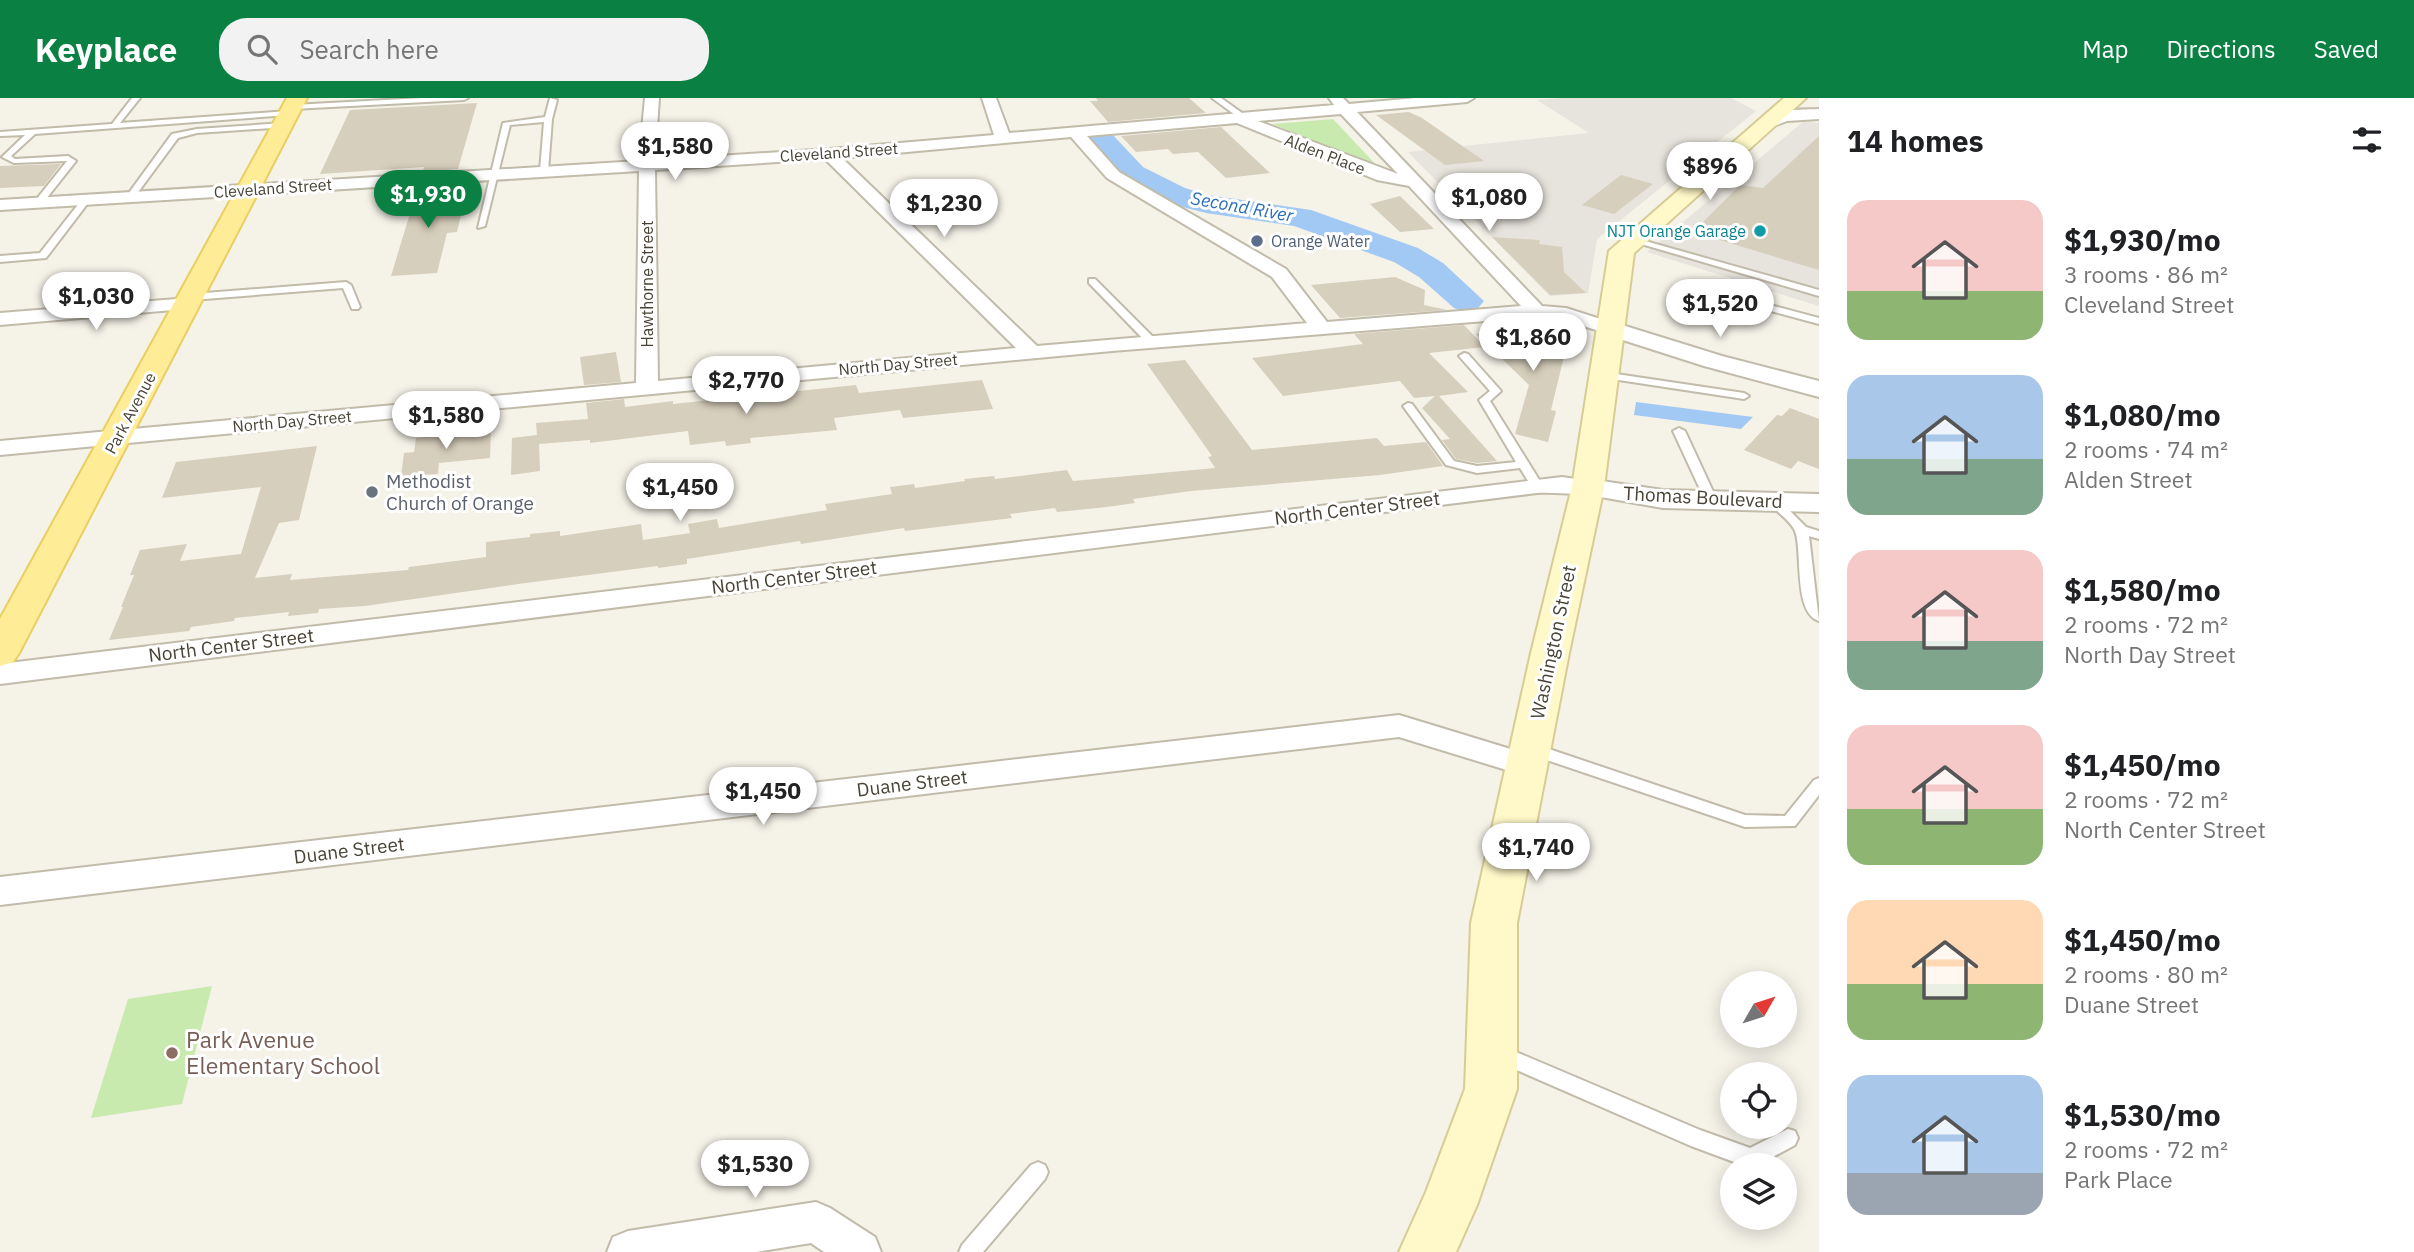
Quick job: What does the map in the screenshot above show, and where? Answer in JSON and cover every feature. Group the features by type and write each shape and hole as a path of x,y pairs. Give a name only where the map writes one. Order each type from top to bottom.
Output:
{"main road":[{"name":"Washington Street","path":"1427,1252 1449,1205 1491,1089 1494,923 1588,487 1602,375 1622,251 1796,98"},
{"name":"Park Avenue","path":"0,653 291,111"}],"street":[{"name":"Hawthorne Street","path":"647,387 647,165 652,98"},
{"path":"989,98 1003,138"},
{"name":"Cleveland Street","path":"0,205 829,154 1242,118 1340,103 1467,98"},
{"path":"1340,103 1413,182 1541,311"},
{"path":"1763,125 1784,116 1819,114"},
{"name":"Alden Place","path":"1242,118 1372,172 1413,182"},
{"path":"1076,133 1113,175 1279,274 1322,329"},
{"path":"829,154 1032,352"},
{"path":"0,319 190,300"},
{"name":"North Day Street","path":"1541,311 1569,304 1611,314"},
{"name":"North Day Street","path":"0,448 1152,342 1541,311 1611,314"},
{"path":"1611,314 1713,361 1819,389"},
{"name":"North Center Street","path":"0,674 1531,475 1562,484 1588,487"},
{"name":"Thomas Boulevard","path":"1588,487 1642,497 1819,503"},
{"name":"Duane Street","path":"0,891 1399,726 1528,757"},
{"path":"628,1252 816,1222 860,1252"}],"lane":[{"path":"113,127 136,98"},
{"path":"0,134 464,98"},
{"path":"1216,98 1242,118"},
{"path":"544,171 548,119 553,100"},
{"path":"130,197 175,136 291,111"},
{"path":"481,226 507,123 548,119"},
{"path":"32,132 6,157 14,161 68,158 72,161 39,202"},
{"path":"0,260 43,257 88,199"},
{"path":"1634,239 1819,293"},
{"path":"1092,281 1152,342"},
{"path":"190,300 346,285 355,307"},
{"path":"1740,300 1819,321"},
{"path":"1464,356 1496,391 1484,400 1531,475"},
{"path":"1602,375 1744,396"},
{"path":"1408,406 1450,463 1460,469 1531,475"},
{"path":"1679,432 1711,500"},
{"path":"1773,501 1802,530 1819,535"},
{"path":"1802,530 1811,609 1819,617"},
{"path":"1528,757 1745,821 1789,822 1819,784"},
{"path":"1492,1050 1584,1092 1751,1158 1786,1139"},
{"path":"969,1252 1038,1172"}],"shaded area":[{"path":"1731,98 1756,111 1597,239 1588,293 1550,296 1408,152 1589,133 1537,100"},
{"path":"1803,122 1819,123 1819,306 1647,252"}],"green space":[{"path":"1333,119 1380,169 1273,124"},
{"path":"212,986 182,1104 91,1118 128,999"}],"water":[{"path":"1636,402 1753,417 1741,429 1634,415"}],"building":[{"path":"1096,98 1189,98 1206,113 1108,122 1090,101 1098,101"},
{"path":"477,103 458,169 423,172 424,167 320,174 350,110"},
{"path":"1409,112 1484,161 1445,165 1376,115"},
{"path":"1221,127 1270,173 1226,178 1198,152 1173,154 1168,149 1136,152 1121,136"},
{"name":"NJT Orange Garage","path":"1819,136 1819,270 1693,232 1740,185 1763,188"},
{"path":"61,164 44,186 0,188 0,166"},
{"path":"1621,175 1653,184 1614,214 1582,205"},
{"path":"454,185 451,195 466,194 457,232 447,233 437,273 391,276 418,187"},
{"path":"1400,196 1434,229 1400,232 1370,204"},
{"path":"1492,237 1540,240 1539,244 1562,247 1564,272 1586,293 1550,295"},
{"path":"1395,277 1425,290 1424,305 1447,310 1340,318 1311,285"},
{"path":"1464,325 1485,347 1429,353 1468,392 1439,396 1497,461 1477,463 1456,459 1442,440 1450,439 1422,408 1435,396 1414,398 1400,381 1283,396 1252,358 1363,344 1354,334"},
{"path":"1534,328 1569,336 1551,410 1556,411 1548,442 1515,434 1529,385 1476,334 1517,329 1532,332"},
{"path":"616,352 621,382 584,385 580,357"},
{"path":"1185,360 1252,450 1377,438 1384,446 1426,442 1443,466 1380,475 1191,491 1133,499 1135,503 1107,507 1057,512 1055,508 1010,514 1012,518 905,531 904,528 801,544 800,541 687,559 687,564 365,606 319,609 318,613 288,616 289,612 235,618 234,621 191,627 189,631 109,640 123,607 134,575 130,575 140,550 187,544 180,561 241,554 261,487 162,498 176,462 317,446 299,520 279,523 255,578 292,574 290,580 408,570 409,567 486,557 486,542 530,537 530,534 560,531 560,536 641,524 643,540 690,533 688,524 717,519 719,528 827,510 825,504 892,494 890,487 914,484 915,488 965,481 964,479 994,476 995,479 1067,470 1073,481 1215,468 1208,457 1212,456 1147,364"},
{"path":"982,380 993,409 903,418 900,410 834,418 837,430 750,438 751,443 726,446 725,441 690,445 688,431 590,443 590,440 539,444 540,471 511,475 512,438 537,435 536,423 588,419 586,403 624,399 625,407 856,385 859,393"},
{"path":"1790,408 1819,419 1819,469 1798,461 1791,469 1744,450 1777,415 1782,416"},
{"path":"491,429 490,458 439,463 438,474 401,476 404,453 414,452 416,438"}],"waterway":[{"name":"Second River","path":"1101,139 1132,173 1174,195 1206,204 1300,217 1406,255 1431,270 1466,301"}],"place":[{"name":"NJT Orange Garage","path":"1760,231"},
{"name":"Orange Water","path":"1257,241"},
{"name":"Methodist Church of Orange","path":"372,492"},
{"name":"Park Avenue Elementary School","path":"172,1053"}]}
